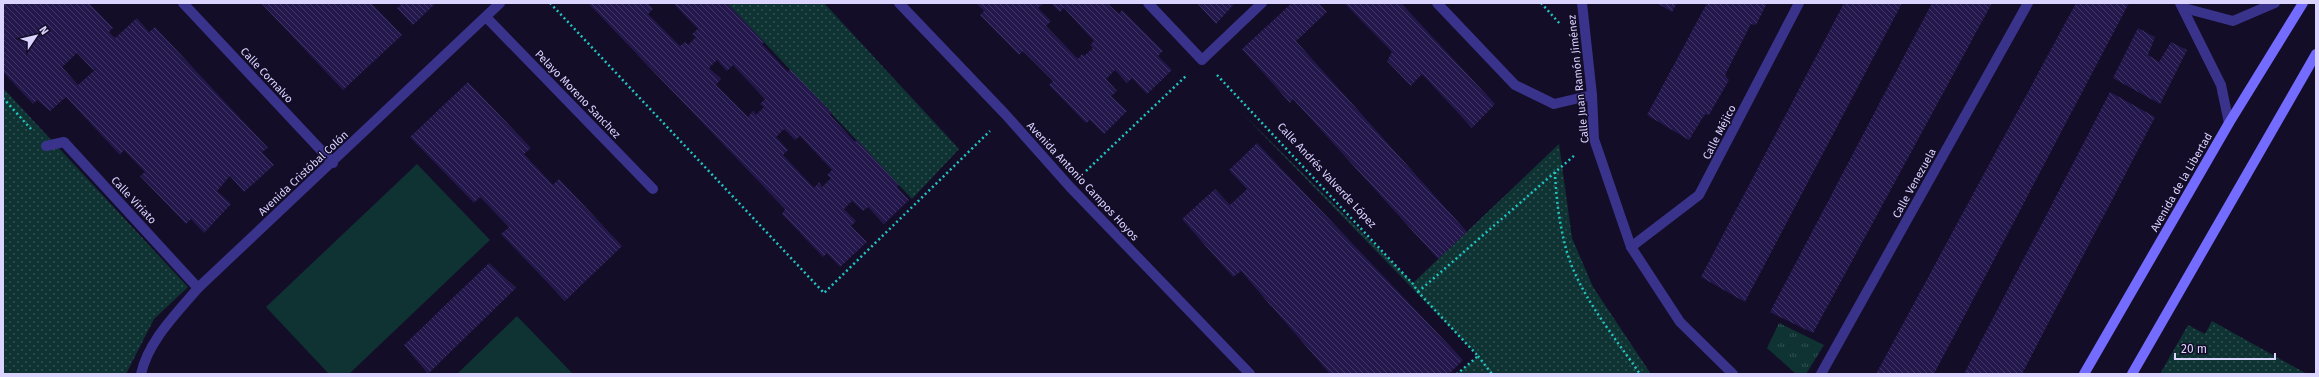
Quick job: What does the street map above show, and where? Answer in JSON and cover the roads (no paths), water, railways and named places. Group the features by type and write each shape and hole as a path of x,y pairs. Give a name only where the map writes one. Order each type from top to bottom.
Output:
{"main road":[{"name":"Avenida de la Libertad","path":"2084,374 2229,123 2303,3"},
{"path":"2132,374 2316,54"}],"street":[{"name":"Calle Cornalvo","path":"183,3 333,163"},
{"name":"Avenida Cristóbal Colón","path":"141,374 152,350 165,328 198,288 333,163 500,3"},
{"name":"Avenida Antonio Campos Hoyos","path":"899,3 1006,115 1070,187 1250,374"},
{"path":"1148,3 1202,60 1262,3"},
{"path":"1437,3 1515,85 1554,104 1592,95"},
{"name":"Calle Juan Ramón Jiménez","path":"1582,3 1592,95 1594,139 1631,247 1680,322 1733,374"},
{"name":"Calle Méjico","path":"1631,247 1699,195 1799,3"},
{"name":"Calle Venezuela","path":"1821,374 2028,3"},
{"path":"2182,6 2233,21 2275,3"},
{"path":"2182,6 2222,85 2229,123"},
{"name":"Pelayo Moreno Sanchez","path":"486,17 653,189"},
{"name":"Calle Viriato","path":"46,146 64,142 198,288"}]}
